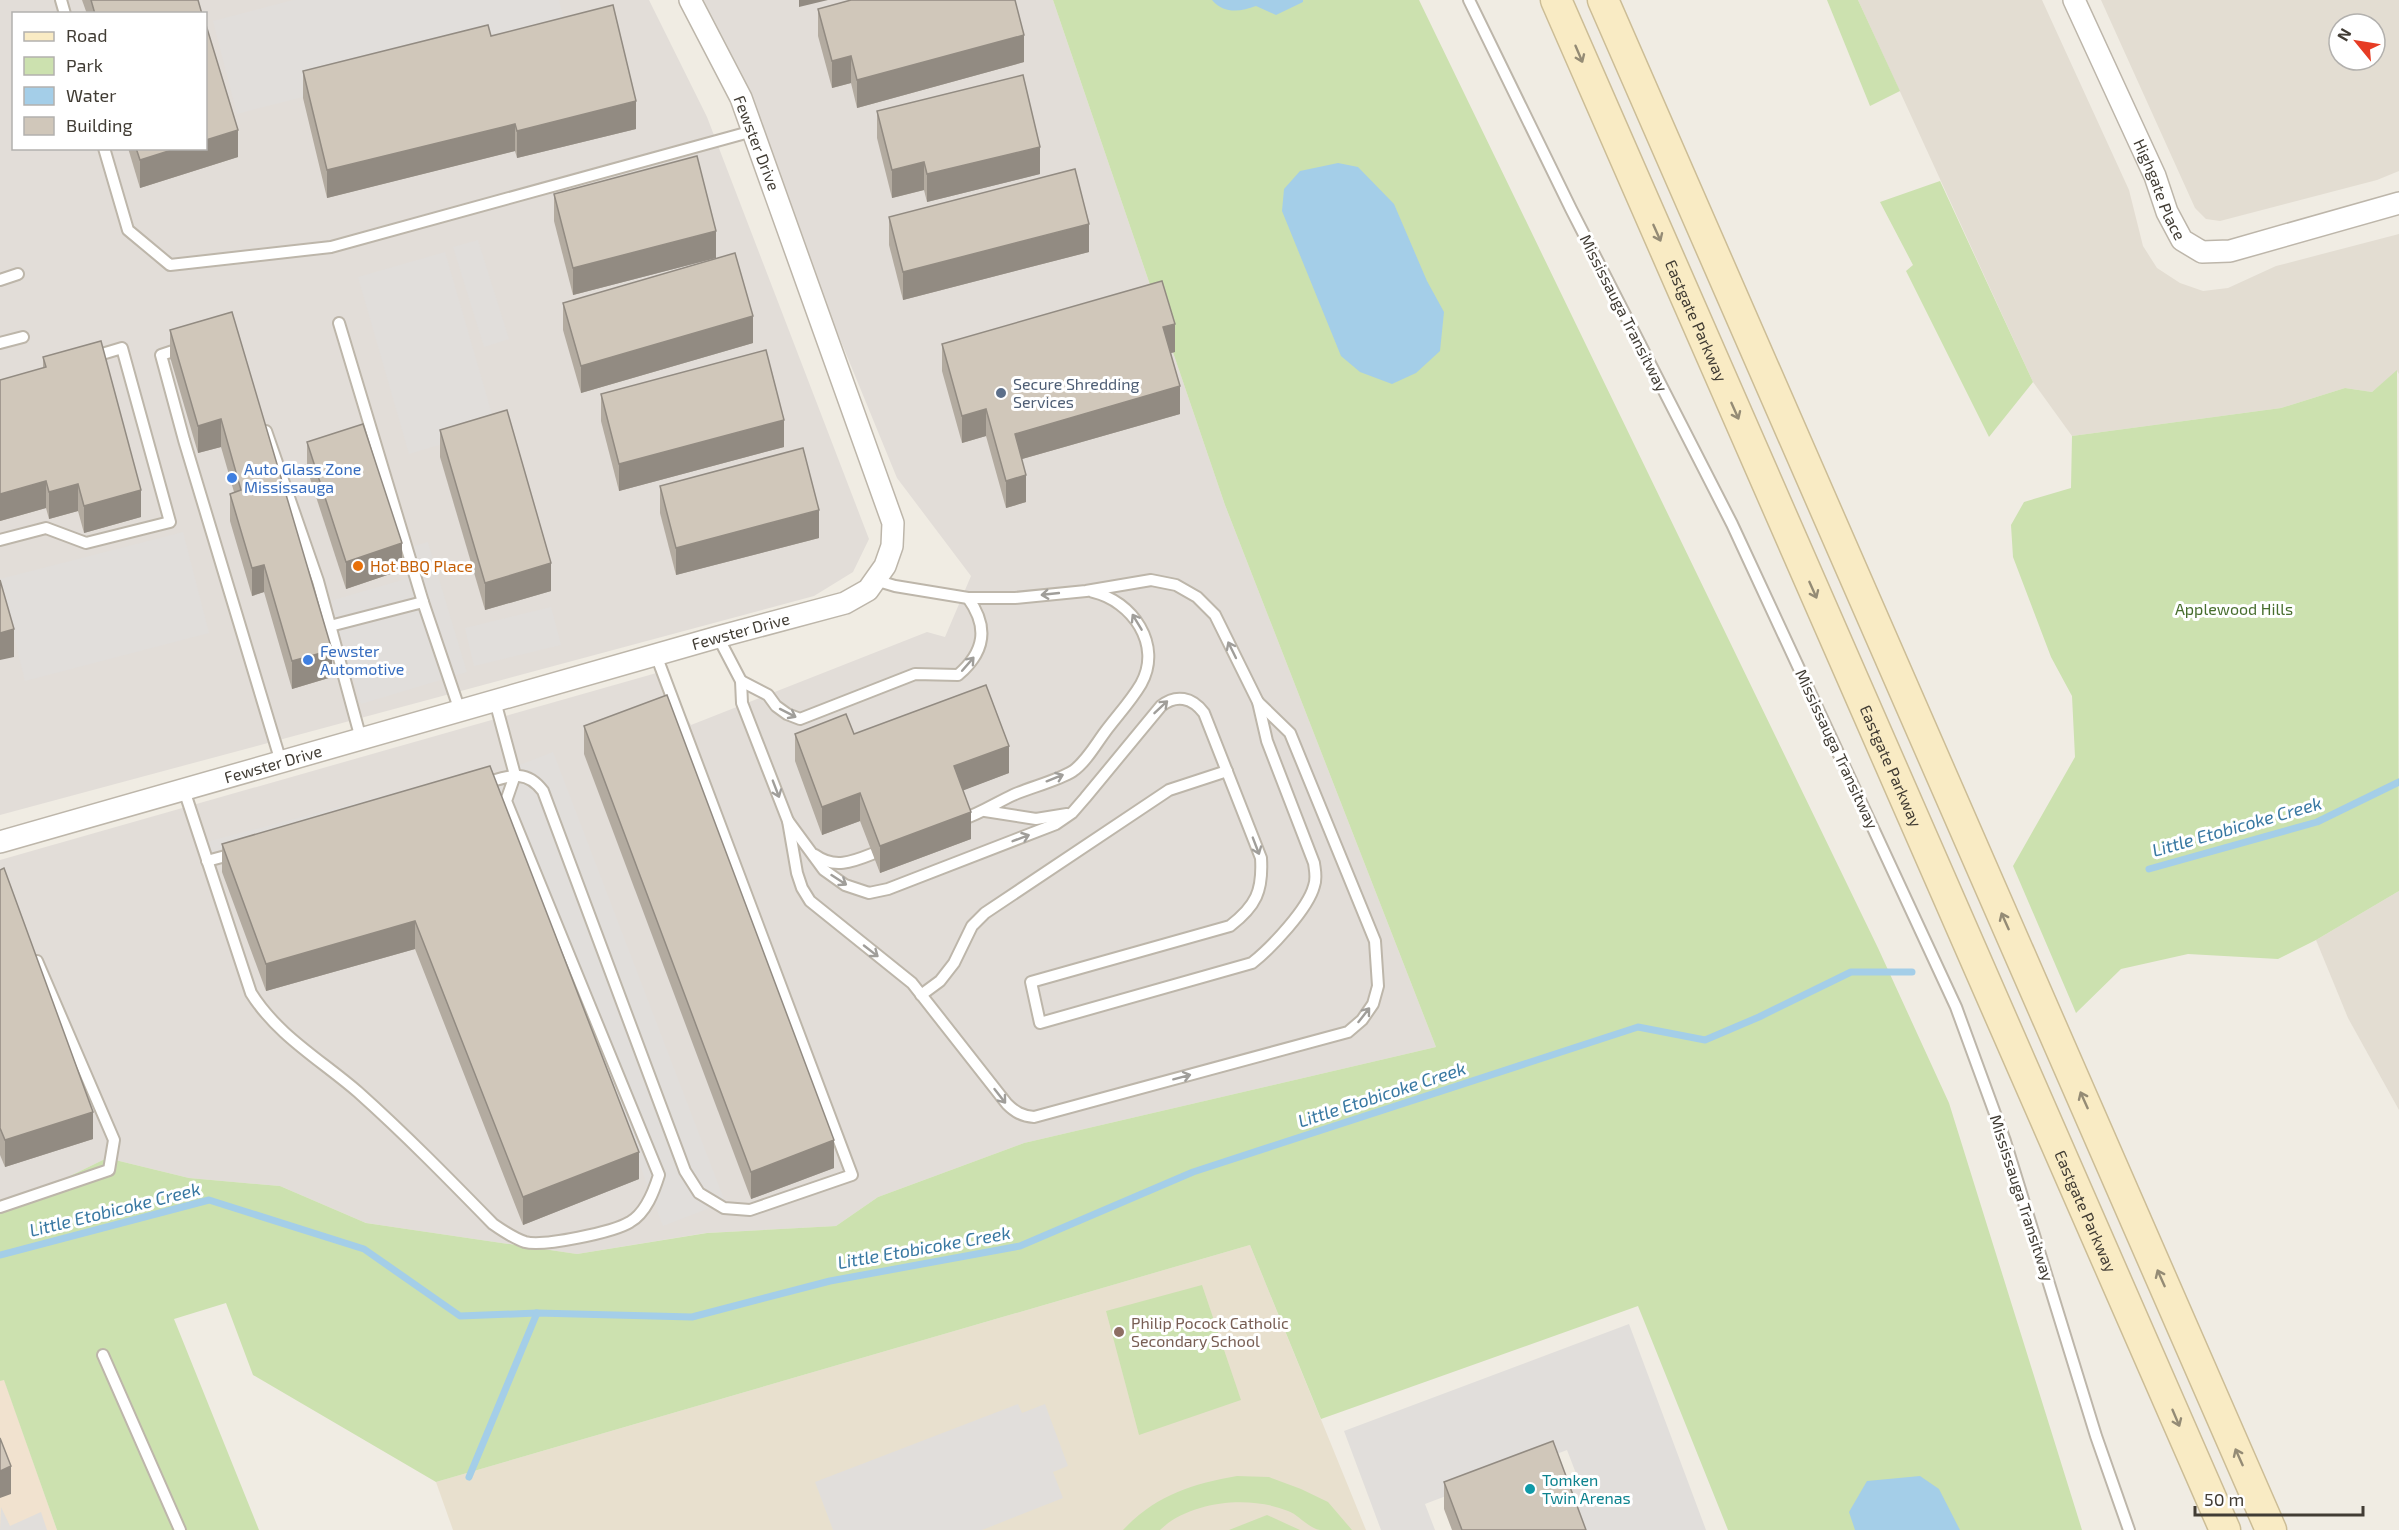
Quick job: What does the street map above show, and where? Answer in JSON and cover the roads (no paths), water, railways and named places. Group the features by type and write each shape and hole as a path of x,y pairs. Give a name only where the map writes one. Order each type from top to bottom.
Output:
{"main road":[{"name":"Eastgate Parkway","path":"1556,0 2225,1530"},
{"path":"1603,0 2271,1530"}],"street":[{"name":"Fewster Drive","path":"0,842 718,637 845,603 868,590 885,566 892,546 893,523 741,98 690,0"},
{"name":"Highgate Place","path":"2074,0 2155,176 2167,212 2182,240 2202,252 2230,251 2399,203"}],"lane":[{"name":"Mississauga Transitway","path":"1469,0 1571,209 1732,524 1956,1007 2005,1141 2096,1437 2129,1530"},
{"path":"105,150 128,230 171,265 331,247 753,131"},
{"path":"0,280 18,274"},
{"path":"339,323 423,602 460,711"},
{"path":"0,343 23,337"},
{"path":"193,345 161,355 184,440 281,762"},
{"path":"0,540 46,528 86,543 170,522 122,348 78,361"},
{"path":"262,419 318,581 361,739"},
{"path":"788,821 824,870 845,885 869,893 888,889 1056,825 1072,813 1161,706 1176,698 1192,701 1204,713 1261,858 1262,878 1257,897 1245,914 1230,926 1031,982 1040,1023 1252,963 1276,941 1309,898 1314,887 1316,875 1314,863 1266,741 1258,702 1215,615 1197,597 1176,585 1151,580 1086,591 1016,598 968,598 895,586 875,580"},
{"path":"963,819 985,811 1010,796 1073,771 1142,682 1147,662 1146,641 1138,622 1124,606 1106,595 1086,591"},
{"path":"741,681 768,695 776,706 800,719 915,674 958,675 969,665 977,652 981,638 981,624 968,598"},
{"path":"330,626 423,602"},
{"path":"718,637 741,681 742,703 788,821 797,873 810,901 912,983 1007,1104 1014,1111 1034,1117 1348,1032 1362,1020 1373,1004 1378,986 1375,941 1290,733 1258,702"},
{"path":"470,787 515,775 535,781 543,791 685,1171 699,1193 724,1208 750,1210 852,1175 656,655"},
{"path":"184,790 251,993 263,1012 358,1093 493,1224 512,1236 528,1243 547,1243 612,1229 631,1222 645,1207 654,1191 659,1175 506,801 515,775 495,701"},
{"path":"921,995 940,981 954,963 972,926 985,913 1169,790 1227,771"},
{"path":"985,811 1036,819 1072,813"},
{"path":"207,861 242,851"},
{"path":"810,851 820,859 833,864 846,864 872,854"},
{"path":"0,1207 109,1170 114,1140 32,949"},
{"path":"103,1355 180,1530"}],"water":[{"path":"1212,0 1303,0 1303,2 1276,15 1256,6 1244,10 1227,10"},
{"path":"1338,163 1358,167 1394,204 1427,281 1444,312 1440,351 1416,373 1392,384 1360,372 1341,356 1282,211 1284,189 1300,171"},
{"path":"1920,1476 1939,1489 1960,1530 1855,1530 1849,1512 1867,1481"}],"waterway":[{"name":"Little Etobicoke Creek","path":"2149,869 2317,822 2399,782"},
{"name":"Little Etobicoke Creek","path":"0,1255 209,1200 364,1249 460,1316 537,1313 692,1317 830,1281 1020,1246 1193,1172 1638,1027 1705,1040 1759,1017 1851,972 1912,972"},
{"path":"469,1477 537,1313"}],"place":[{"name":"Secure Shredding Services","path":"1001,393"},
{"name":"Auto Glass Zone Mississauga","path":"232,478"},
{"name":"Hot BBQ Place","path":"358,566"},
{"name":"Fewster Automotive","path":"308,660"},
{"name":"Philip Pocock Catholic Secondary School","path":"1119,1332"},
{"name":"Tomken Twin Arenas","path":"1530,1489"}],"park label":[{"name":"Applewood Hills","path":"2234,609"}]}
